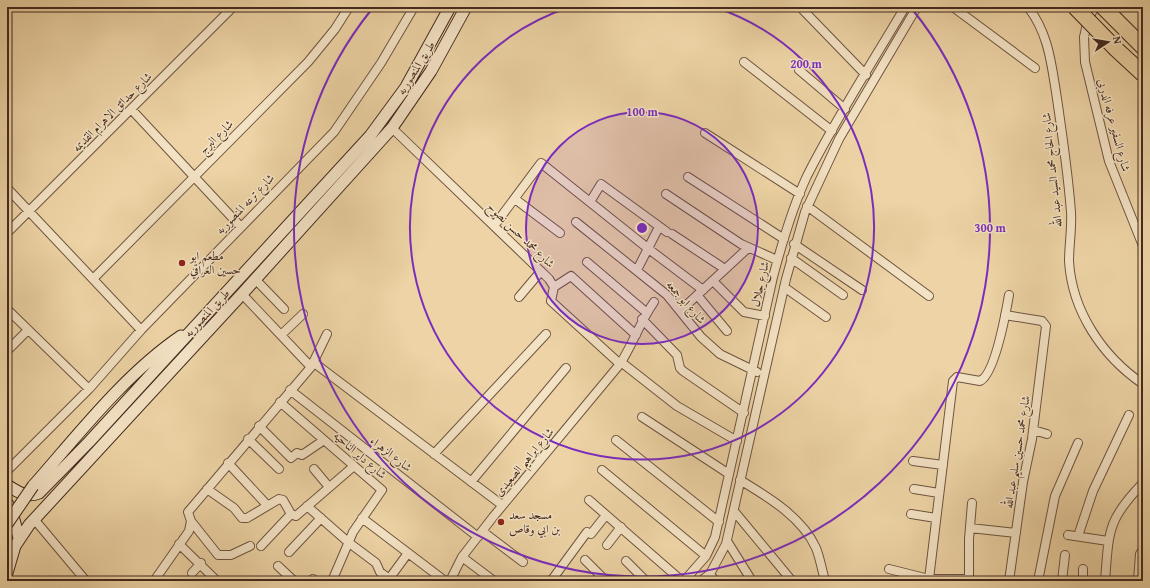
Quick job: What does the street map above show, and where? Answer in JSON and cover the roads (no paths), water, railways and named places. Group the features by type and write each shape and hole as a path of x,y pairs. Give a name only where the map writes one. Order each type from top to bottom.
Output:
{"highway":[{"path":"1075,7 1143,74"},
{"path":"1103,7 1143,47"}],"main road":[{"name":"طريق المنصوريه","path":"7,485 27,495 36,494 44,490 196,326 370,136 406,87 450,7"},
{"name":"طريق المنصوريه","path":"7,572 19,538 34,519 255,280 392,128 431,71 466,7"},
{"path":"7,524 33,486 133,375 159,352 196,326"},
{"path":"7,503 11,509 19,538"}],"street":[{"name":"شارع حدائق الاهرام القديمه","path":"7,233 233,7"},
{"name":"شارع البرج","path":"93,279 308,62 335,29 349,7"},
{"name":"شارع ترعه المنصوريه","path":"7,471 89,389 141,330 334,132 381,64 414,7"},
{"name":"شارع جلال","path":"683,581 706,556 715,537 744,413 777,260 800,194 817,157 905,7"},
{"name":"شارع جلال","path":"701,581 710,574 727,542 794,244 807,206 827,162 917,7"},
{"path":"953,7 1035,68"},
{"name":"شارع الحاج محمد السيد عبد الله","path":"1028,7 1042,27 1050,54 1065,158 1071,213 1069,262 1074,291 1087,324 1097,339 1121,366 1143,384"},
{"name":"شارع السفير عرفه الدربى","path":"1094,7 1087,24 1084,37 1085,62 1109,161 1143,246"},
{"path":"803,10 866,75"},
{"path":"887,38 896,43"},
{"path":"744,62 832,131"},
{"path":"799,70 845,109"},
{"path":"131,109 242,227"},
{"name":"شارع محمد حسن نصوح","path":"392,128 541,271 554,287 551,301 620,363 677,406 737,441"},
{"path":"705,133 800,194"},
{"path":"817,157 827,162"},
{"path":"494,226 541,163 700,292 727,330"},
{"path":"688,177 784,239"},
{"path":"590,202 601,184 659,227 726,269"},
{"path":"7,188 141,330"},
{"path":"666,194 748,248 777,260"},
{"path":"515,199 560,233"},
{"path":"807,206 929,296"},
{"name":"شارع ابو جمعه","path":"576,222 667,295 701,337 720,354 752,371 764,374"},
{"path":"637,270 659,227"},
{"path":"794,244 862,290"},
{"path":"680,311 748,248"},
{"path":"791,258 843,295"},
{"path":"587,262 645,316 678,355 680,368 683,371 744,413"},
{"path":"519,297 541,271"},
{"path":"554,287 570,276 636,335"},
{"path":"255,280 284,309"},
{"path":"713,281 744,312 765,316"},
{"path":"784,287 826,317"},
{"path":"242,294 281,335 312,364 502,506"},
{"path":"929,579 953,381 957,377 980,381 986,377 995,355 1009,295"},
{"name":"شارع ابراهيم الصعيدى","path":"450,581 462,557 620,363 654,302"},
{"path":"7,309 89,389"},
{"path":"281,335 303,314"},
{"name":"شارع محمد حسين سليم عبد الله","path":"1005,315 1042,321 1046,326 1034,430 1009,581"},
{"path":"7,351 28,330"},
{"path":"250,546 231,555 218,556 191,521 188,512 312,364 327,334"},
{"path":"434,454 546,334"},
{"path":"471,482 566,368"},
{"name":"شارع الزهراء","path":"290,390 480,534 523,562"},
{"name":"شارع داير الناحيه","path":"280,402 382,490 362,518 348,542 332,581"},
{"path":"1078,536 1093,491 1129,415"},
{"path":"642,418 729,474"},
{"path":"259,426 291,458 297,452 302,455 324,440"},
{"path":"1034,430 1047,434"},
{"path":"248,439 279,469"},
{"path":"616,440 719,522"},
{"path":"1038,581 1055,496 1078,443"},
{"path":"913,462 942,464"},
{"path":"228,463 267,505"},
{"path":"207,489 234,508 242,518 247,518 275,499 283,500 291,514 296,516 354,466"},
{"path":"314,469 329,487"},
{"path":"602,470 706,556"},
{"path":"740,480 784,509 807,534 816,549 825,581"},
{"path":"1106,581 1108,541 1115,517 1122,506 1143,483"},
{"path":"914,489 939,493"},
{"path":"589,500 683,581"},
{"path":"889,569 929,579 969,580 972,503"},
{"path":"307,506 348,542 376,563 380,572 391,580 408,553"},
{"path":"734,511 792,581"},
{"path":"261,546 291,514"},
{"path":"911,514 936,518"},
{"path":"551,581 589,533 606,515"},
{"path":"290,552 321,518"},
{"path":"362,518 445,581"},
{"path":"34,519 86,581"},
{"path":"154,581 189,531 191,521"},
{"path":"607,545 621,527"},
{"path":"970,528 1016,533"},
{"path":"1068,535 1108,541"},
{"path":"727,542 752,581"},
{"path":"179,544 217,581"},
{"path":"1138,581 1140,554 1143,549"},
{"path":"1062,581 1065,555"},
{"path":"462,557 494,581"},
{"path":"585,560 602,579"},
{"path":"626,561 646,581"},
{"path":"192,573 201,564"},
{"path":"278,566 294,581"},
{"path":"1083,569 1083,581"},
{"path":"710,574 715,581"}],"place":[{"name":"مطعم ابو حسين العراقي","path":"182,263"},
{"name":"مسجد سعد بن ابي وقاص","path":"501,522"}]}
